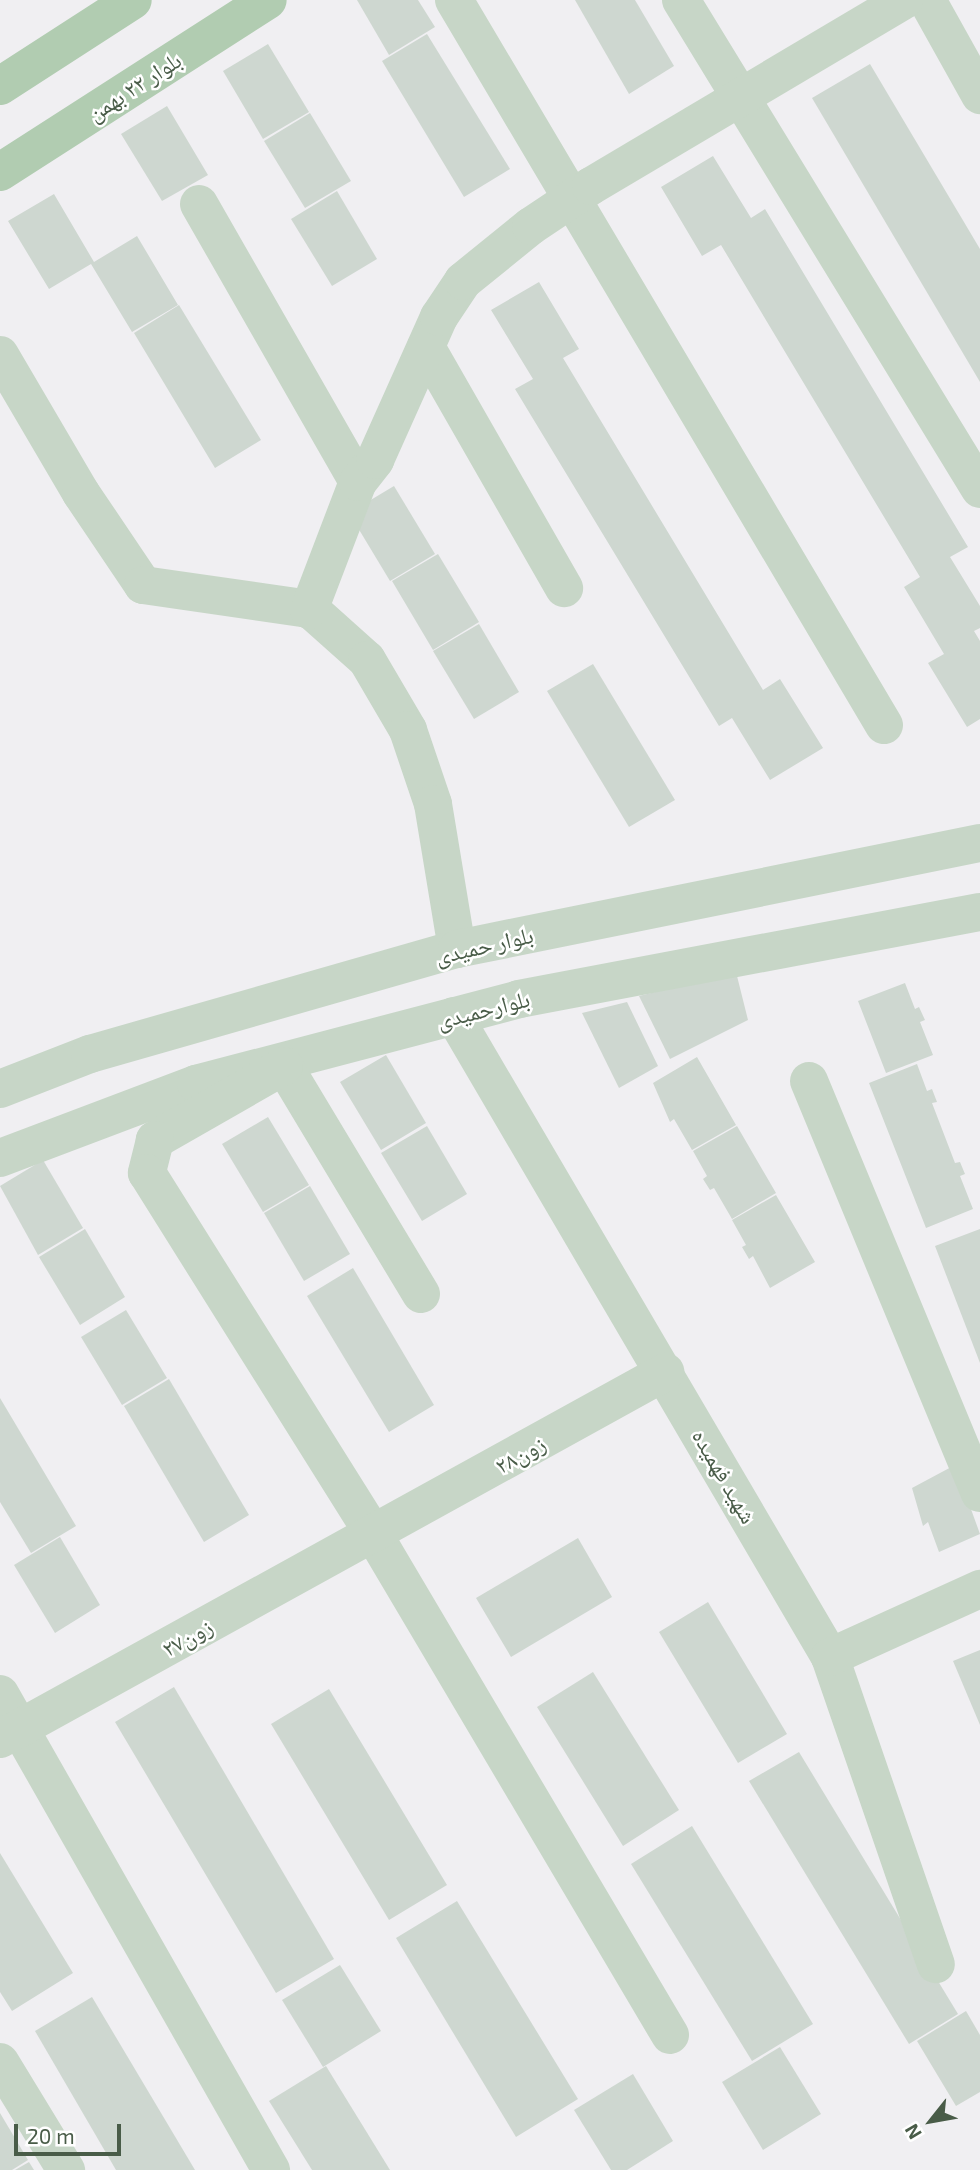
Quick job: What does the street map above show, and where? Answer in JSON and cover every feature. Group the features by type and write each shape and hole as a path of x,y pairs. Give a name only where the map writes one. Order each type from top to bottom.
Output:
{"main road":[{"path":"0,86 132,0"},
{"name":"بلوار ۲۲ بهمن","path":"0,172 268,0"}],"street":[{"path":"454,0 884,725"},
{"path":"681,0 980,489"},
{"path":"309,610 358,482 375,460 426,347 463,281 573,198 904,0"},
{"path":"927,0 980,95"},
{"path":"199,204 358,482"},
{"path":"426,347 564,588"},
{"path":"0,355 81,493 143,585 309,610 367,660 408,730 433,804 457,949"},
{"name":"بلوار حمیدی","path":"0,1089 90,1054 457,949 980,843"},
{"name":"بلوارحمیدی","path":"0,1158 196,1084 519,999 980,912"},
{"name":"شهید فهمیده","path":"454,1016 830,1657 936,1964"},
{"path":"421,1294 284,1066 155,1140 147,1172 374,1535 670,2035"},
{"path":"809,1081 980,1493"},
{"name":"زون۲۸","path":"374,1535 665,1373"},
{"name":"زون۲۷","path":"10,1733 374,1535"},
{"path":"830,1657 980,1589"},
{"path":"0,1694 10,1733 271,2170"},
{"path":"0,2062 66,2170"}],"building":[{"path":"357,0 418,0 435,27 389,55"},
{"path":"575,0 635,0 674,66 629,94"},
{"path":"427,34 510,169 464,197 382,61"},
{"path":"268,44 309,112 263,139 223,71"},
{"path":"870,64 980,249 980,382 812,98"},
{"path":"167,106 208,175 162,201 121,134"},
{"path":"310,113 351,181 305,208 264,141"},
{"path":"713,156 751,218 765,209 968,547 950,557 980,606 980,628 974,631 980,641 980,719 967,727 928,663 944,654 904,587 920,577 721,245 702,256 661,187"},
{"path":"337,191 377,259 332,286 291,219"},
{"path":"54,194 94,262 137,236 178,305 132,332 91,264 49,289 8,221"},
{"path":"539,282 579,349 563,358 763,690 780,679 823,748 770,780 732,718 719,726 515,389 533,379 491,310"},
{"path":"179,305 261,440 215,468 134,333"},
{"path":"394,486 435,554 390,581 349,513"},
{"path":"438,554 479,622 433,650 392,581"},
{"path":"479,624 519,692 474,719 433,651"},
{"path":"593,664 675,800 629,827 547,691"},
{"path":"736,972 748,1020 670,1059 639,996"},
{"path":"905,983 915,1009 919,1007 925,1020 920,1022 933,1055 886,1073 858,1001"},
{"path":"627,1002 658,1066 619,1088 582,1013"},
{"path":"386,1055 426,1123 381,1150 340,1082"},
{"path":"697,1057 736,1125 692,1150 674,1119 670,1122 653,1083"},
{"path":"917,1064 927,1091 932,1089 937,1102 932,1103 955,1163 960,1162 965,1174 960,1176 973,1209 926,1228 869,1083"},
{"path":"268,1117 309,1185 263,1212 222,1144"},
{"path":"427,1126 467,1194 422,1221 381,1153"},
{"path":"737,1126 776,1193 732,1219 714,1188 710,1190 703,1179 707,1176 693,1151"},
{"path":"43,1160 83,1228 38,1255 0,1186"},
{"path":"310,1186 350,1254 304,1281 264,1213"},
{"path":"776,1195 815,1262 770,1288 753,1256 749,1259 742,1247 746,1245 732,1220"},
{"path":"85,1229 125,1297 80,1325 39,1257"},
{"path":"980,1229 980,1363 935,1246"},
{"path":"353,1268 434,1405 389,1432 307,1296"},
{"path":"126,1310 167,1378 122,1405 81,1337"},
{"path":"169,1379 249,1515 204,1542 124,1406"},
{"path":"0,1398 76,1526 31,1553 0,1502"},
{"path":"955,1465 980,1534 939,1552 928,1522 923,1526 912,1488"},
{"path":"60,1537 100,1605 55,1633 14,1565"},
{"path":"578,1538 612,1597 511,1657 476,1598"},
{"path":"708,1602 787,1734 738,1763 659,1632"},
{"path":"980,1650 980,1725 953,1661"},
{"path":"593,1672 679,1810 623,1846 537,1707"},
{"path":"174,1687 334,1959 276,1993 115,1722"},
{"path":"329,1689 447,1885 389,1920 271,1724"},
{"path":"799,1752 958,2014 909,2044 749,1781"},
{"path":"692,1826 813,2024 752,2061 631,1864"},
{"path":"0,1853 73,1973 12,2011 0,1992"},
{"path":"457,1901 578,2099 516,2137 396,1938"},
{"path":"340,1965 381,2031 323,2067 282,2000"},
{"path":"92,1997 195,2170 116,2170 35,2031"},
{"path":"966,2011 980,2035 980,2092 956,2106 917,2041"},
{"path":"780,2047 821,2114 763,2150 722,2082"},
{"path":"326,2066 390,2170 312,2170 269,2101"},
{"path":"633,2074 673,2141 627,2170 611,2170 574,2110"},
{"path":"0,2113 28,2160 12,2170 0,2170"},
{"path":"29,2162 34,2170 15,2170"}]}
